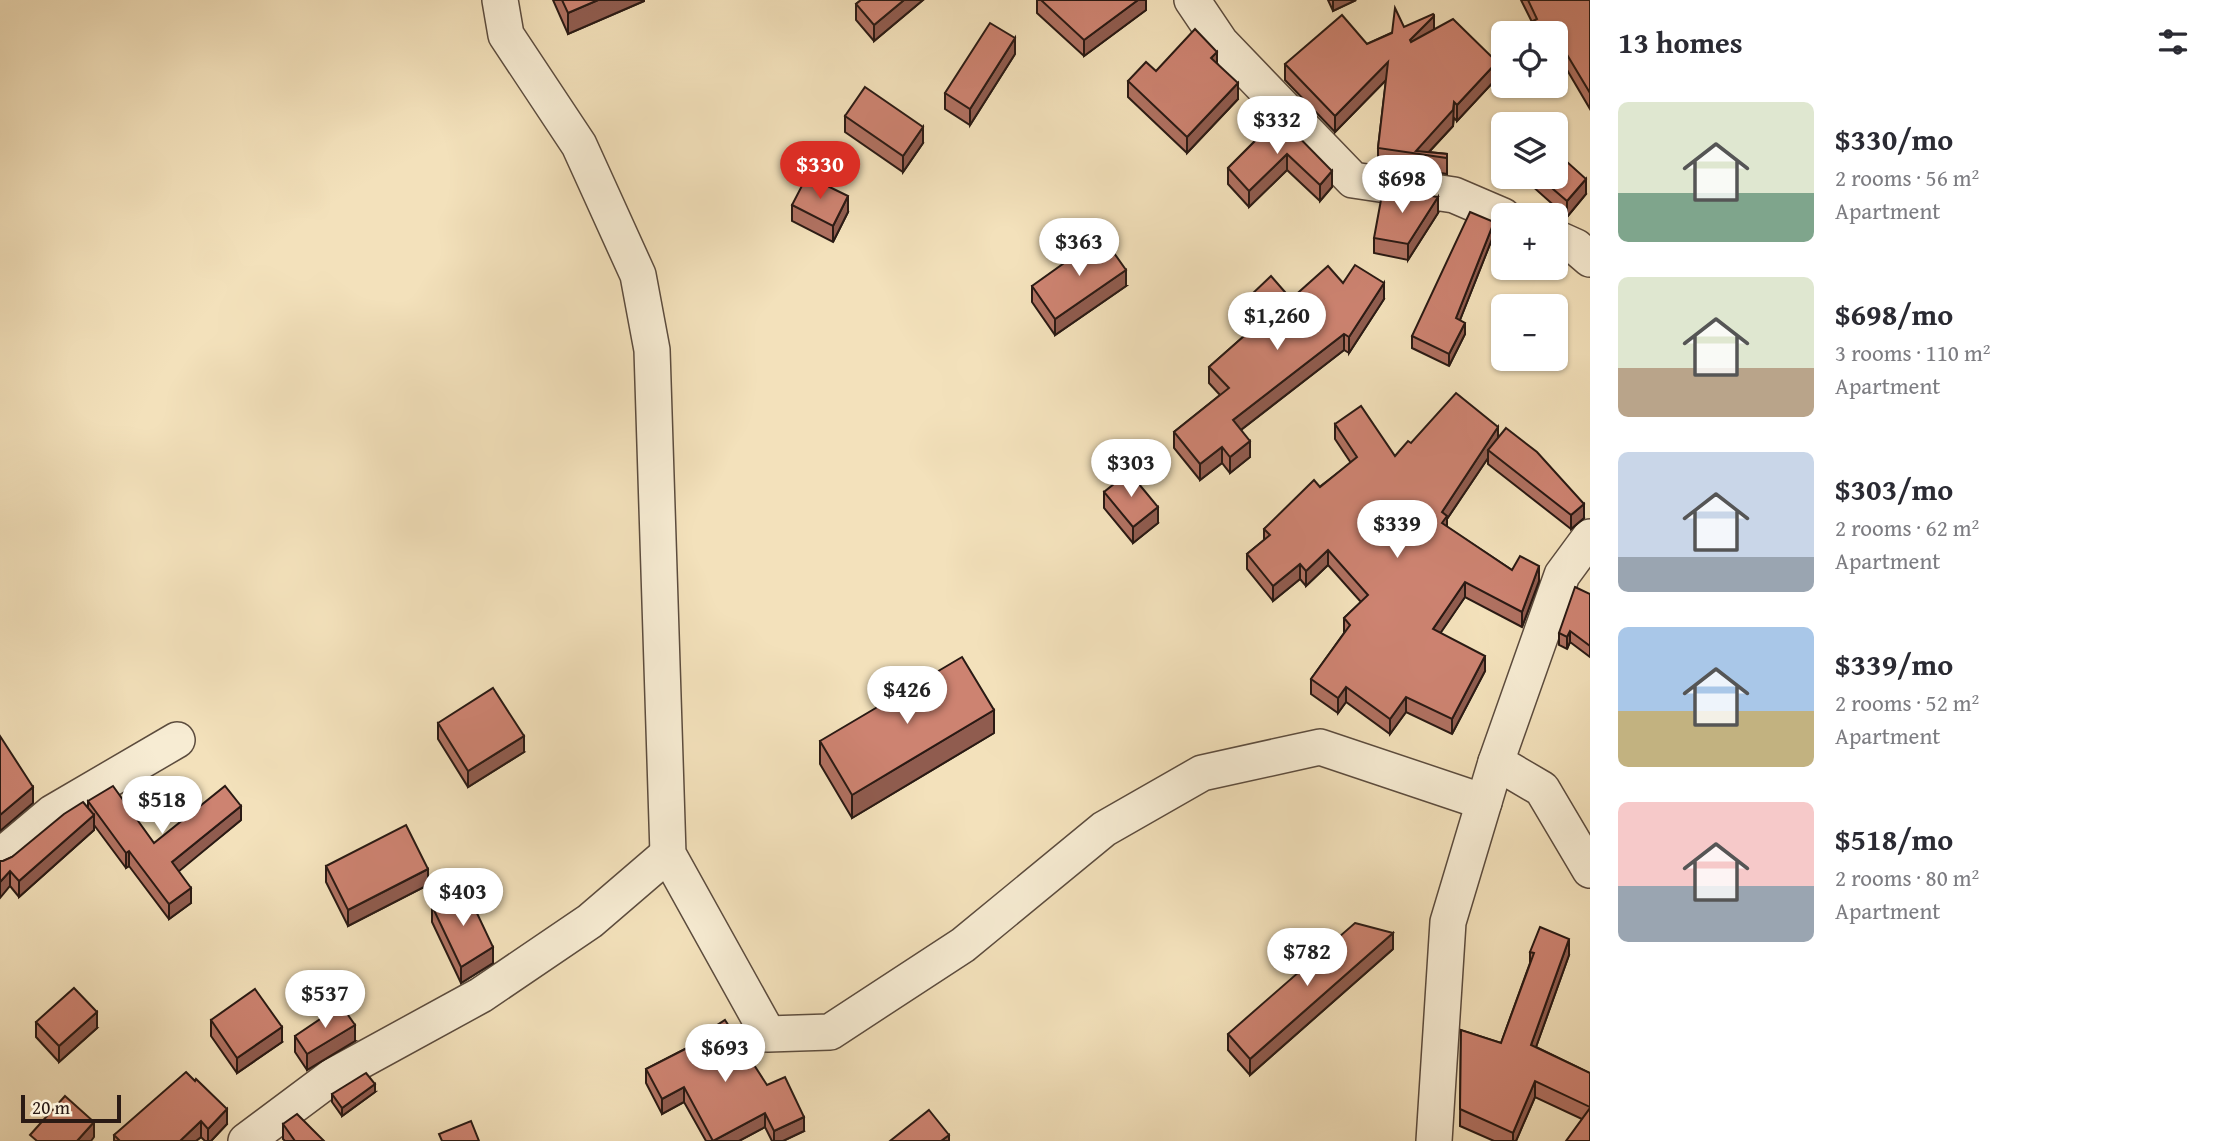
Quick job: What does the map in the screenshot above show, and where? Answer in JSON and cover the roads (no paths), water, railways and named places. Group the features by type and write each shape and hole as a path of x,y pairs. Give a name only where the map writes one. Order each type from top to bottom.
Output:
{"street":[{"path":"500,0 506,36 579,145 638,275 652,351 668,854 768,1034 830,1032 963,945 1104,830 1202,773 1320,747 1484,802"},
{"path":"1192,0 1220,43 1353,180 1454,195 1491,211"},
{"path":"1568,243 1590,259"},
{"path":"1434,1141 1448,922 1496,762 1562,575 1590,537"},
{"path":"0,857 52,813 177,740"},
{"path":"1496,762 1542,789 1590,870"},
{"path":"246,1141 333,1076 481,995 590,921 668,854"}]}
